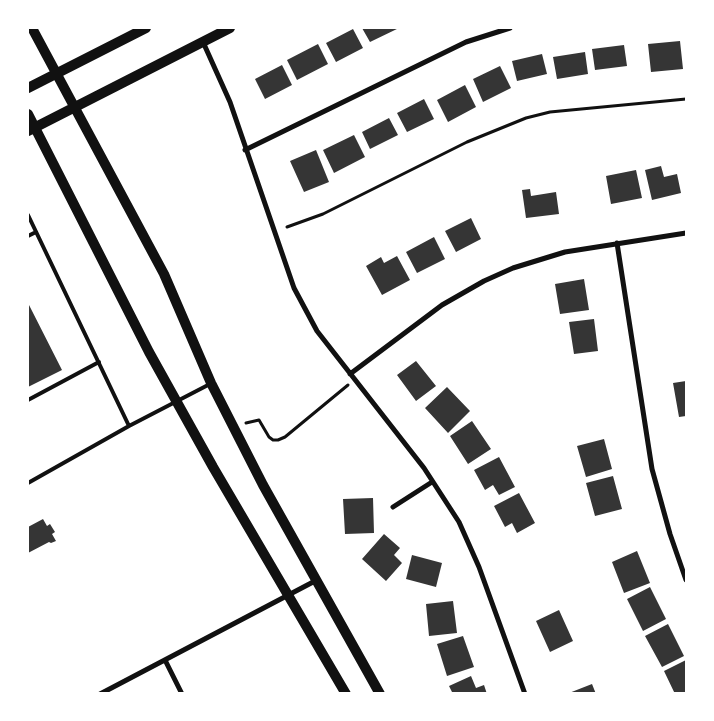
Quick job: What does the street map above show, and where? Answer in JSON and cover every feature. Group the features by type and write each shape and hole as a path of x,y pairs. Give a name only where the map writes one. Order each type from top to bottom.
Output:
{"main road":[{"path":"32,28 164,274 211,383 263,486 380,694"},
{"path":"28,88 146,28"},
{"path":"31,130 230,28"},
{"path":"28,114 31,130 149,352 346,694"}],"street":[{"path":"246,150 466,42 510,28"},
{"path":"203,42 230,102 294,288 317,332 432,482 459,522 470,545 525,694"},
{"path":"350,374 442,305 484,281 538,259 617,243 686,233"},
{"path":"617,243 652,469 670,534 686,580"},
{"path":"393,508 432,482"},
{"path":"100,694 315,581"},
{"path":"165,660 182,694"}],"lane":[{"path":"28,215 129,426"},
{"path":"28,236 36,232"},
{"path":"28,400 99,362"},
{"path":"28,483 129,426 211,383"}],"path":[{"path":"287,227 323,214 467,142 526,118 550,112 686,99"},
{"path":"246,422 259,420 273,440 286,437 348,386 350,374"}],"building":[{"path":"362,28 399,28 370,42"},
{"path":"353,29 363,48 336,62 326,43"},
{"path":"680,41 683,69 651,72 648,44"},
{"path":"318,44 328,64 297,80 287,60"},
{"path":"624,45 627,66 595,70 592,49"},
{"path":"585,52 588,74 557,79 553,57"},
{"path":"542,54 547,74 517,81 512,61"},
{"path":"282,65 292,85 265,99 255,79"},
{"path":"500,66 511,88 483,102 473,79"},
{"path":"465,85 476,107 448,122 437,100"},
{"path":"424,99 434,119 407,132 397,113"},
{"path":"389,118 398,135 370,149 362,132"},
{"path":"354,135 365,157 334,173 323,150"},
{"path":"316,150 329,182 304,192 290,161"},
{"path":"661,166 664,177 677,174 681,193 652,200 645,170"},
{"path":"636,170 642,198 611,204 606,176"},
{"path":"530,189 531,196 556,192 559,214 526,218 522,190"},
{"path":"471,218 481,239 456,252 445,231"},
{"path":"434,237 445,259 417,273 406,252"},
{"path":"397,256 410,280 382,295 366,266 381,257 384,263"},
{"path":"584,279 589,310 560,314 555,284"},
{"path":"28,303 62,370 28,387"},
{"path":"594,319 598,351 574,354 569,322"},
{"path":"416,361 436,386 416,401 397,375"},
{"path":"686,381 686,416 679,417 673,383"},
{"path":"447,387 470,411 448,433 425,408"},
{"path":"472,421 491,449 468,464 450,436"},
{"path":"604,439 612,469 586,477 577,446"},
{"path":"499,457 515,487 499,495 493,485 485,490 474,470"},
{"path":"613,476 622,509 595,516 586,483"},
{"path":"519,493 535,523 517,533 512,523 505,527 494,506"},
{"path":"373,498 374,533 345,534 343,499"},
{"path":"43,519 47,526 50,524 55,532 52,534 56,541 49,542 28,553 28,527"},
{"path":"384,534 400,548 394,555 402,563 386,581 362,559"},
{"path":"637,551 650,583 624,593 612,562"},
{"path":"412,555 442,563 436,587 406,579"},
{"path":"650,587 666,619 643,631 627,599"},
{"path":"453,601 457,633 429,636 426,604"},
{"path":"559,610 573,641 550,652 536,621"},
{"path":"668,624 684,656 662,667 645,636"},
{"path":"463,636 474,667 447,676 437,644"},
{"path":"686,660 686,694 675,694 664,671"},
{"path":"471,676 476,688 484,685 487,694 453,694 449,686"},
{"path":"592,684 596,694 569,694 569,693"}]}
